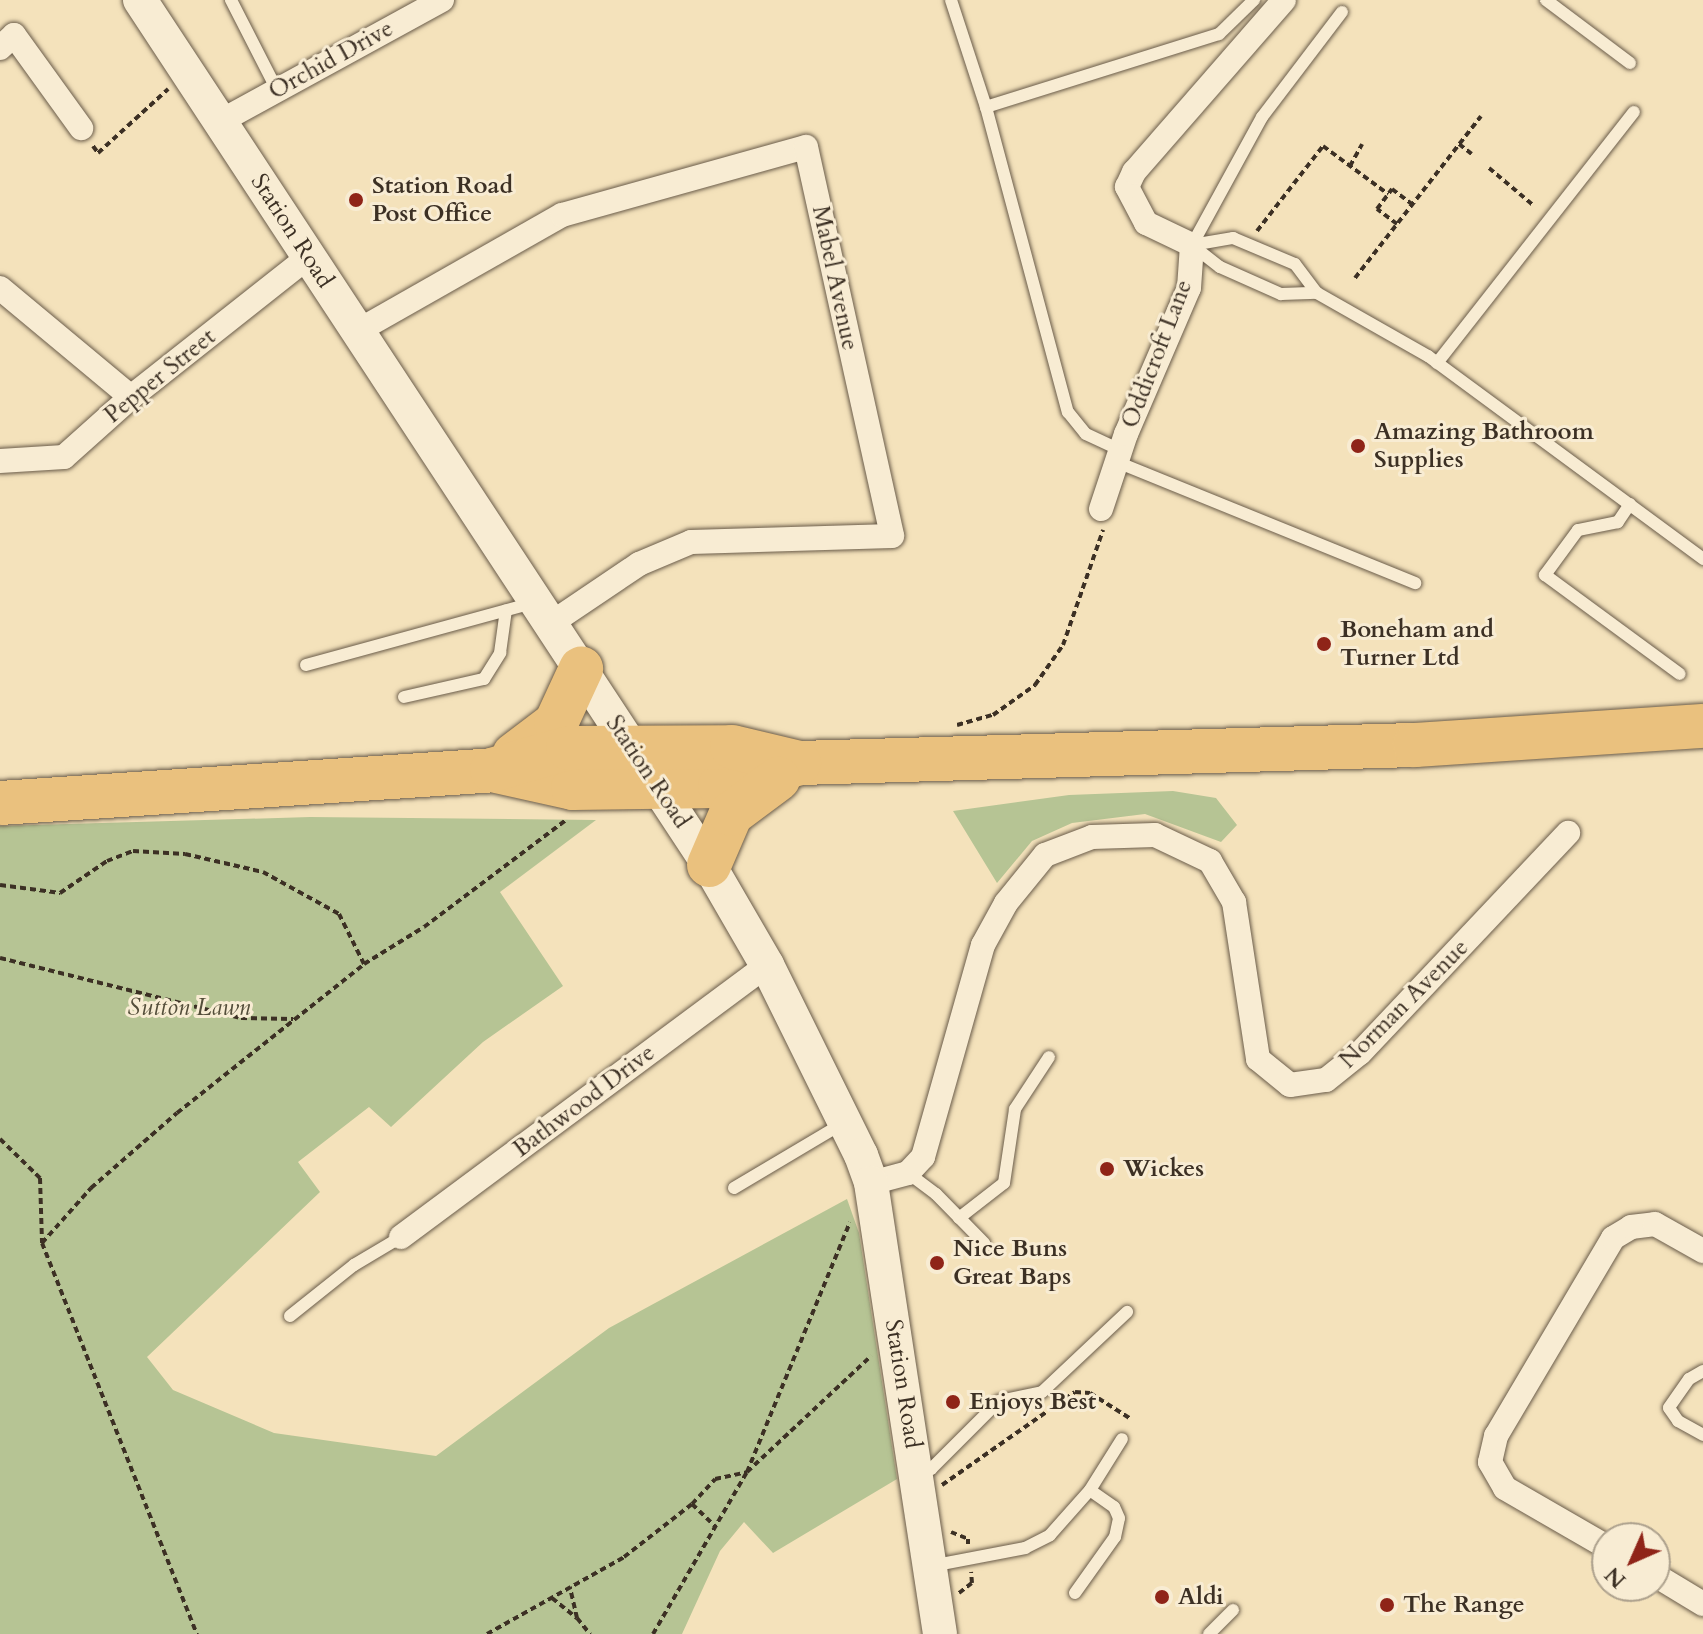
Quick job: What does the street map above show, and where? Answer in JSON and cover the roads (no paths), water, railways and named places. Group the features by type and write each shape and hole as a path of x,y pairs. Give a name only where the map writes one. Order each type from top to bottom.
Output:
{"highway":[{"path":"492,770 556,723 581,669"},
{"path":"0,803 492,770 568,748 732,747 800,763 1415,745 1703,726"},
{"path":"492,770 573,788 659,787 731,785 800,763"},
{"path":"709,865 731,814 800,763"}],"main road":[{"name":"Station Road","path":"140,0 356,332 546,611 709,865 767,965 845,1122 873,1192 940,1634"}],"street":[{"name":"Orchid Drive","path":"221,121 442,0"},
{"name":"Oddicroft Lane","path":"1101,509 1119,456 1189,288 1192,245 1146,223 1127,187 1134,172 1284,0"},
{"path":"0,48 14,35 81,128"},
{"name":"Mabel Avenue","path":"356,332 562,215 806,147 892,536 691,542 639,564 546,611"},
{"name":"Pepper Street","path":"0,461 64,457 131,397 308,257"},
{"path":"0,288 131,397"},
{"name":"Norman Avenue","path":"908,1173 923,1157 983,945 1006,903 1045,855 1092,837 1155,835 1210,861 1234,902 1258,1059 1290,1085 1326,1080 1360,1053 1568,833"},
{"name":"Bathwood Drive","path":"401,1237 767,965"},
{"path":"873,1192 908,1173"},
{"path":"1591,1538 1505,1488 1490,1462 1496,1436 1613,1238 1631,1227 1655,1224 1703,1251"},
{"path":"1671,1585 1703,1604"}],"lane":[{"path":"231,0 277,90"},
{"path":"951,0 986,107 1068,412 1086,434 1119,456 1415,583"},
{"path":"986,107 1219,34 1254,0"},
{"path":"1546,0 1630,63"},
{"path":"1192,245 1262,117 1342,12"},
{"path":"1437,363 1634,112"},
{"path":"1192,245 1233,238 1295,264 1317,293 1437,363 1703,559"},
{"path":"1192,245 1220,267 1281,294 1317,293"},
{"path":"1630,504 1618,522 1578,530 1545,575 1680,674"},
{"path":"306,665 506,610 546,611"},
{"path":"404,697 484,679 500,653 506,610"},
{"path":"959,1218 1004,1183 1015,1109 1049,1057"},
{"path":"734,1188 845,1122"},
{"path":"908,1173 984,1243"},
{"path":"290,1316 354,1265 401,1237"},
{"path":"919,1485 999,1401 1042,1392 1127,1312"},
{"path":"1703,1371 1689,1379 1669,1408 1678,1421 1703,1435"},
{"path":"931,1566 1025,1548 1050,1535 1090,1490 1122,1439"},
{"path":"1075,1593 1115,1537 1119,1518 1114,1507 1090,1490"},
{"path":"1209,1634 1233,1610"}],"place":[{"name":"Station Road Post Office","path":"356,200"},
{"name":"Amazing Bathroom Supplies","path":"1358,446"},
{"name":"Boneham and Turner Ltd","path":"1324,644"},
{"name":"Wickes","path":"1107,1169"},
{"name":"Nice Buns Great Baps","path":"937,1263"},
{"name":"Enjoys Best","path":"953,1402"},
{"name":"Aldi","path":"1162,1597"},
{"name":"The Range","path":"1387,1605"}],"park label":[{"name":"Sutton Lawn","path":"189,1008"}]}
